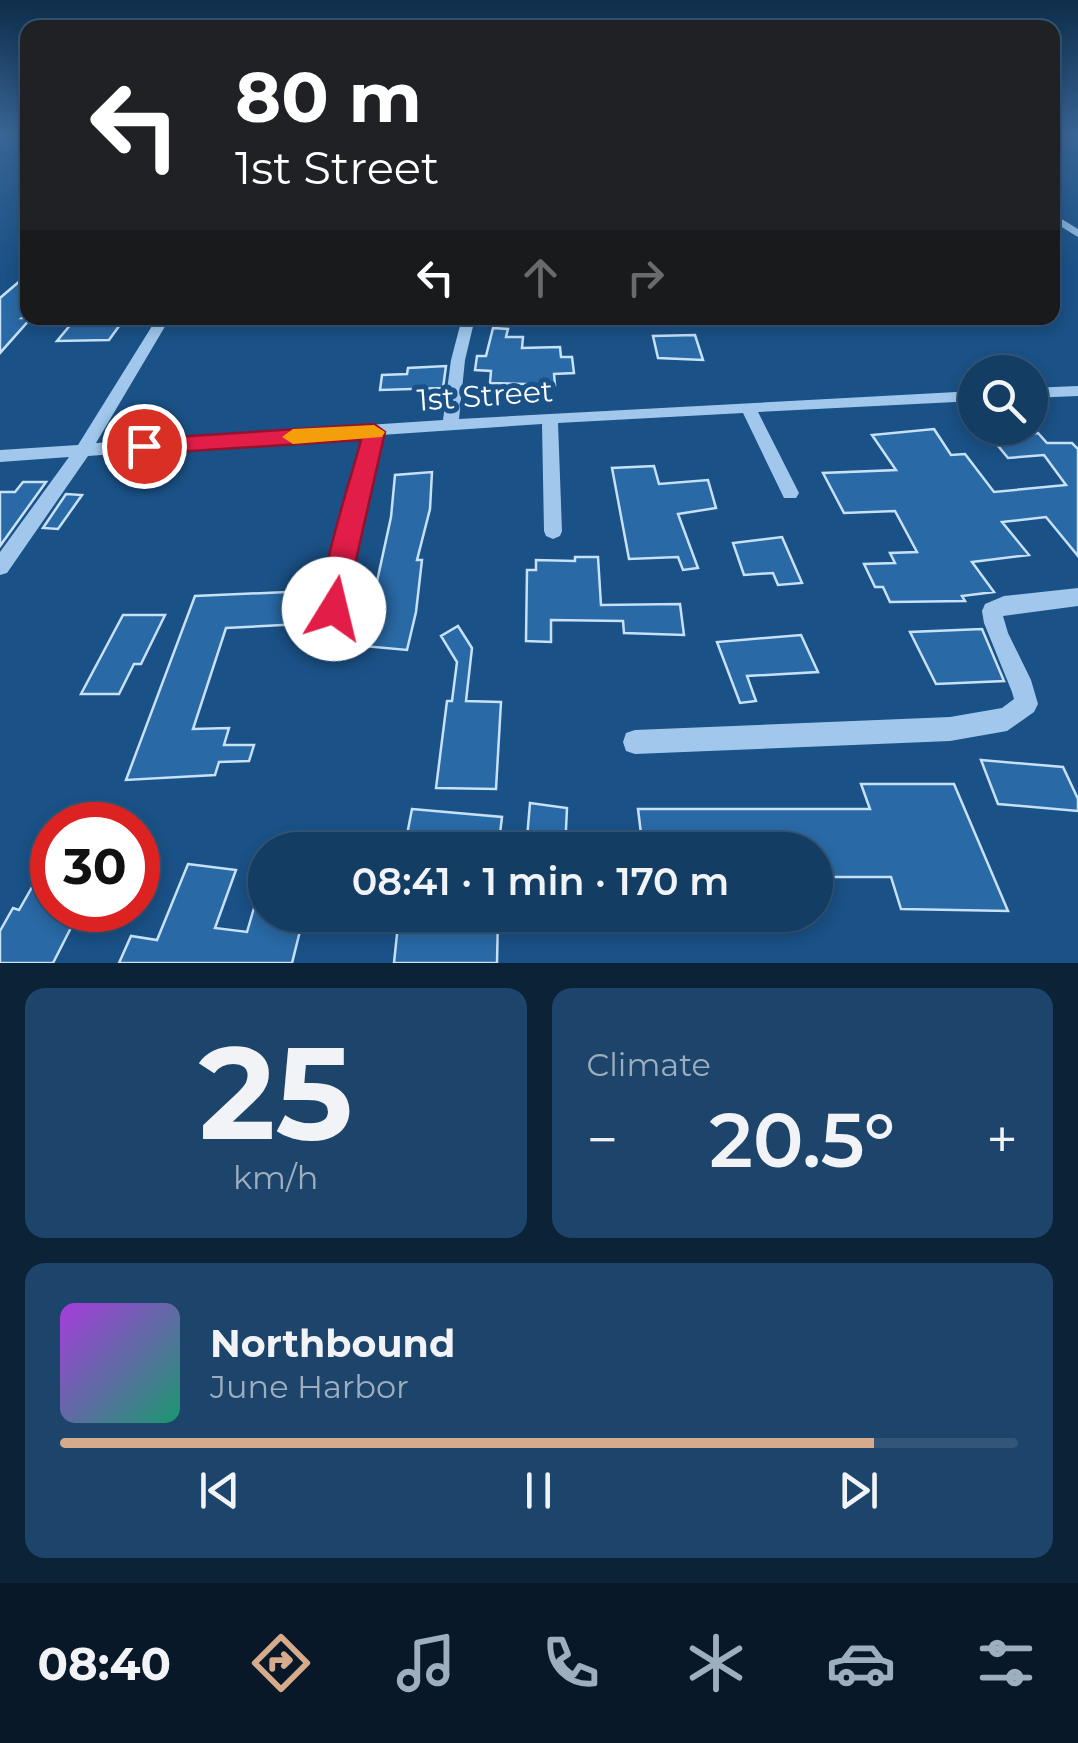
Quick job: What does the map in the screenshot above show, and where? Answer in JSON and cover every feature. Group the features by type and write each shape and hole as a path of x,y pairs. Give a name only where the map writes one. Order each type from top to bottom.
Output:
{"street":[{"path":"0,567 83,450 159,325"},
{"path":"450,426 466,325"},
{"path":"1048,393 1078,391"},
{"name":"1st Street","path":"0,456 550,418 958,397"},
{"path":"750,410 790,493"},
{"path":"550,418 553,531"},
{"path":"334,609 338,572 374,432"},
{"path":"635,742 950,730 1007,719 1026,704 1024,684 994,624 992,611 1004,605 1078,597"}],"building":[{"path":"20,281 20,325 25,325 0,353 0,298"},
{"path":"70,325 120,325 109,340 57,341"},
{"path":"493,328 508,329 506,337 523,337 522,348 560,347 561,357 572,357 574,373 554,374 555,385 490,383 491,371 475,370 477,356 486,356"},
{"path":"695,335 703,360 658,358 653,336"},
{"path":"446,366 443,388 380,390 382,375 407,374 408,368"},
{"path":"934,429 951,455 965,454 994,492 1066,485 1044,455 1008,458 997,445 1072,443 1078,449 1078,556 1046,517 1002,522 1029,555 972,562 994,592 962,596 965,601 890,602 883,587 875,587 864,564 895,563 890,553 917,552 895,511 844,513 823,473 896,470 872,435"},
{"path":"654,466 659,484 708,480 716,508 678,514 698,568 683,570 678,557 629,559 612,468"},
{"path":"432,472 430,509 417,560 422,560 416,612 407,650 363,646 391,517 395,475"},
{"path":"23,482 46,482 0,546 0,492 15,492"},
{"path":"66,494 82,495 58,529 43,528"},
{"path":"782,537 802,583 778,585 773,573 744,575 733,543"},
{"path":"575,557 598,557 601,605 680,604 684,635 624,633 623,621 551,620 551,642 526,641 527,570 536,570 536,560 575,561"},
{"path":"309,591 301,624 226,628 193,729 229,728 224,745 254,745 249,761 219,762 215,775 126,780 195,596"},
{"path":"123,615 165,615 141,664 134,664 119,694 81,694"},
{"path":"458,626 472,648 466,701 501,702 496,789 436,788 447,701 452,701 457,662 441,636"},
{"path":"982,629 1004,681 936,684 910,632"},
{"path":"801,635 818,672 747,676 756,701 740,703 717,642"},
{"path":"981,760 1063,767 1078,799 1078,811 998,804"},
{"path":"861,784 954,784 1008,911 901,909 891,877 833,877 833,832 641,832 638,809 870,809"},
{"path":"530,803 567,808 566,832 528,832"},
{"path":"412,809 502,817 500,832 408,832"},
{"path":"188,864 236,870 215,928 300,932 292,963 119,963 131,936 157,940"},
{"path":"30,891 30,932 69,932 53,963 0,963 0,931 13,908 19,910"},
{"path":"397,932 498,932 497,963 394,963"}],"slow traffic":[{"path":"293,437 374,432"}],"route":[{"path":"144,446 374,432 338,572 334,609"}]}
